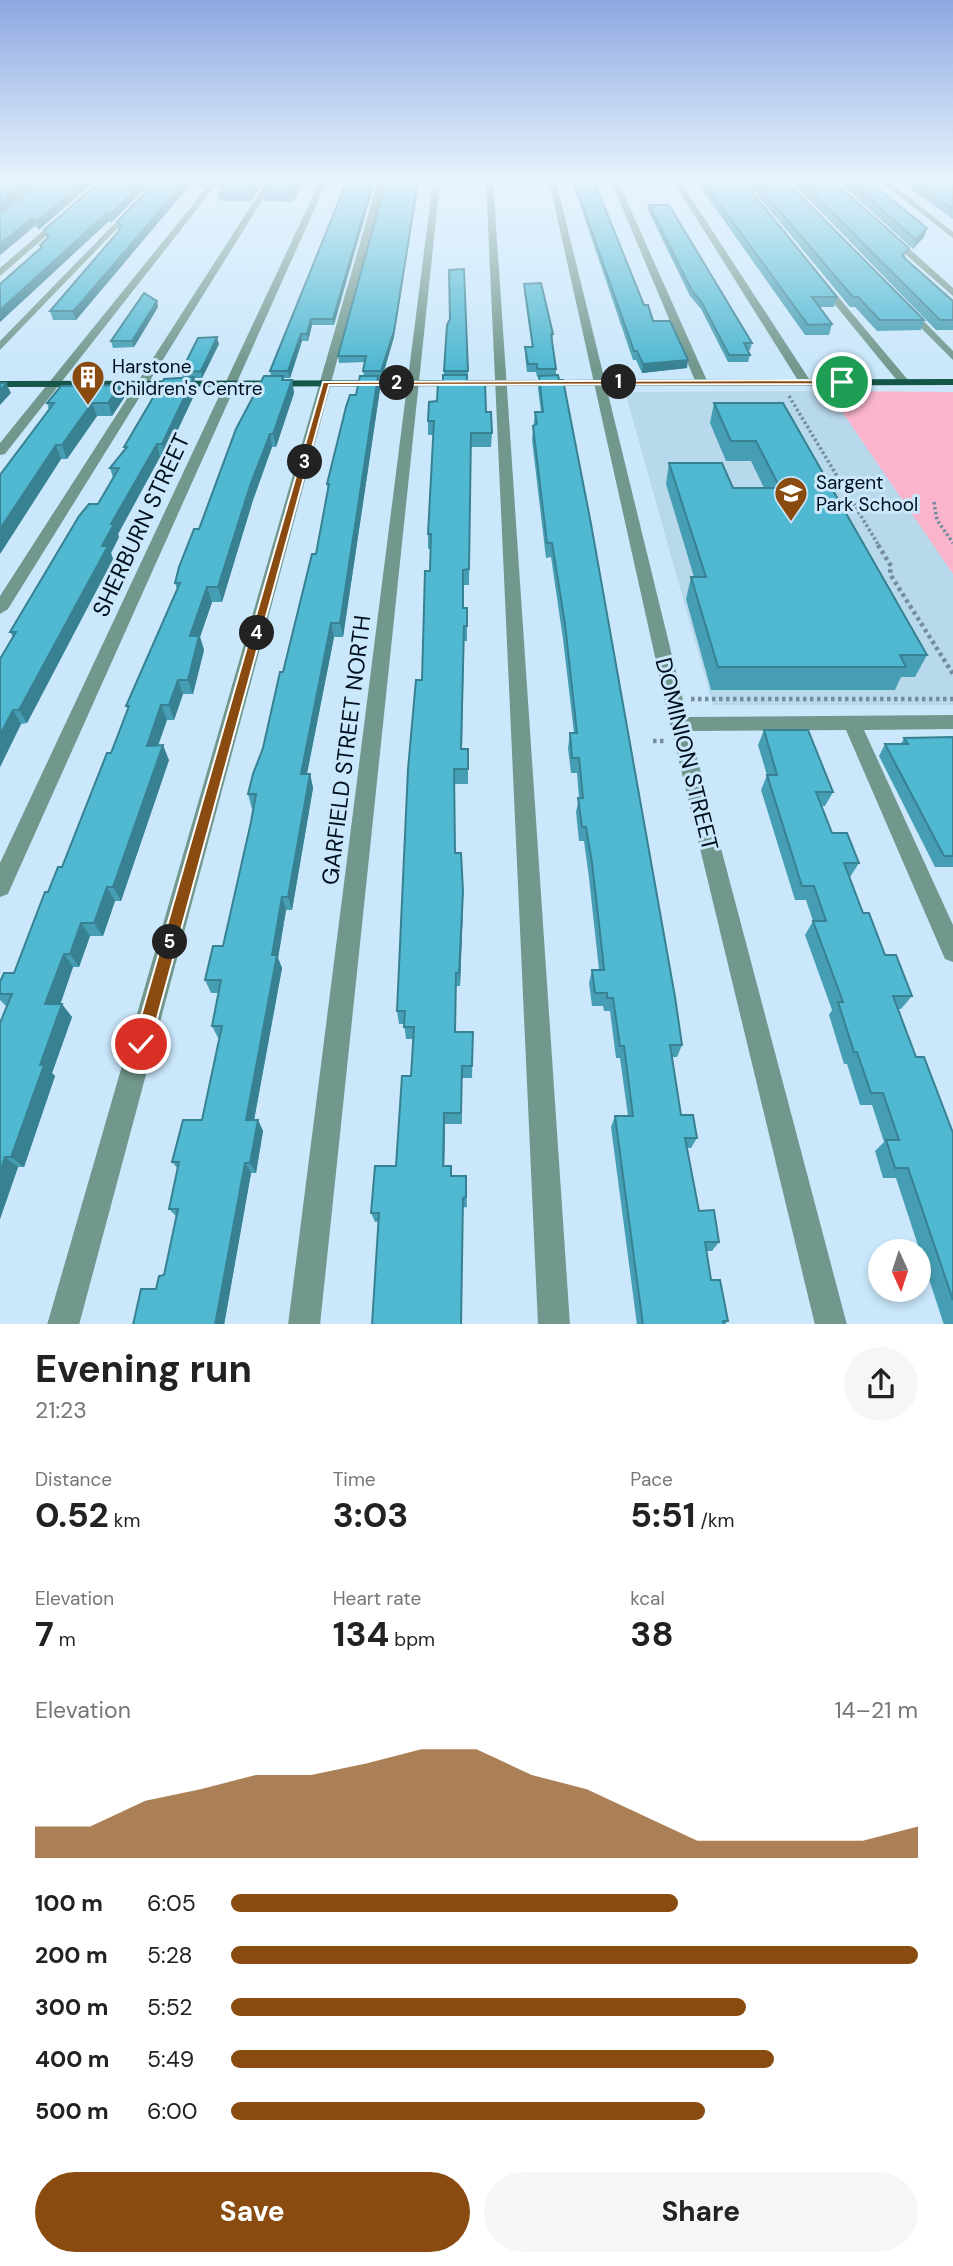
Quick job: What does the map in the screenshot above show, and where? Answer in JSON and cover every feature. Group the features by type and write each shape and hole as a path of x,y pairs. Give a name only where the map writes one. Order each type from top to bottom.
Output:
{"main road":[{"path":"0,383 953,382"}],"street":[{"path":"0,274 36,243"},
{"path":"0,346 100,243"},
{"path":"0,451 166,243"},
{"path":"0,609 232,243"},
{"name":"SHERBURN STREET","path":"0,887 296,243"},
{"path":"63,1324 365,243"},
{"name":"GARFIELD STREET NORTH","path":"304,1324 430,243"},
{"path":"493,243 554,1324"},
{"name":"DOMINION STREET","path":"567,243 678,724 831,1324"},
{"path":"641,243 702,383"},
{"path":"716,243 805,382"},
{"path":"897,243 953,293"},
{"path":"817,278 904,382"},
{"path":"896,298 953,357"},
{"path":"678,724 953,722"},
{"path":"852,723 953,951"}],"path":[{"path":"785,390 891,566 891,574 953,674"},
{"path":"934,502 937,520 953,542"},
{"path":"673,699 953,699"}],"shaded area":[{"name":"Sargent Park School","path":"828,391 953,571 953,705 713,705 625,392"},
{"path":"828,391 953,392 953,574"}],"building":[{"path":"74,243 0,310 0,284 42,247 40,245"},
{"path":"109,243 132,243 73,311 50,311"},
{"path":"322,243 355,243 333,319 311,319 307,334 301,334 288,371 270,371"},
{"path":"369,243 408,243 394,331 381,371 363,371 366,356 338,356"},
{"path":"596,243 619,243 653,321 670,321 688,360 643,364 637,351 634,351"},
{"path":"668,243 692,243 752,343 744,343 750,355 729,355 702,303 691,289"},
{"path":"748,243 793,243 837,297 812,297 832,324 808,325"},
{"path":"807,243 847,243 924,320 880,320 858,297 853,297"},
{"path":"863,243 903,243 909,248 902,256 953,301 953,320 940,320"},
{"path":"464,269 468,371 444,371 447,325 450,319 449,270"},
{"path":"541,283 553,334 556,369 537,369 537,364 528,364 525,347 533,347 524,284"},
{"path":"144,293 157,301 132,341 111,341"},
{"path":"217,337 201,371 181,372 198,338"},
{"path":"443,375 467,375 467,381 485,382 486,412 491,412 492,433 471,433 469,569 463,570 463,608 467,608 467,626 464,626 461,749 468,749 468,769 454,769 455,853 461,853 463,891 459,973 456,973 455,1032 473,1032 472,1066 462,1066 461,1113 444,1113 443,1166 451,1166 451,1176 466,1176 466,1197 463,1198 461,1324 372,1324 379,1213 371,1213 375,1166 396,1166 402,1076 411,1076 414,1027 404,1027 405,1011 397,1011 408,769 416,680 422,680 425,571 430,571 431,534 428,534 434,421 428,421 429,402 437,401 438,382 443,381"},
{"path":"558,375 559,380 563,380 675,997 682,1045 670,1045 681,1115 693,1115 697,1138 685,1138 699,1211 714,1210 719,1242 705,1242 711,1280 720,1280 728,1321 723,1321 724,1324 643,1324 615,1116 633,1116 624,1046 620,1046 613,998 607,998 607,993 595,993 592,970 604,970 592,863 586,827 582,827 578,798 583,798 579,758 572,758 570,733 577,733 565,624 552,543 547,543 533,426 537,424 535,412 543,412 539,376"},
{"path":"264,376 283,376 282,380 292,380 273,434 270,434 250,486 218,587 207,587 190,636 199,636 188,680 178,680 169,705 161,705 147,746 163,745 113,887 107,887 94,923 81,923 70,954 64,954 45,1004 62,1004 40,1065 44,1065 11,1157 5,1157 0,1172 0,1023 12,994 0,994 0,982 4,973 14,973 45,892 48,892 58,867 62,867 107,753 111,753 129,706 126,706 180,583 175,583 194,529 199,529 236,429"},
{"path":"360,376 378,376 340,623 331,623 301,774 310,774 288,897 282,897 272,955 277,955 246,1120 258,1120 250,1163 245,1163 215,1324 133,1324 141,1289 156,1289 159,1276 164,1275 178,1209 169,1209 179,1162 172,1162 183,1120 202,1120 222,1026 212,1026 221,980 205,980 213,946 223,946 256,794 248,794 263,748 280,672 283,672 312,554 316,554 327,484 346,407 350,395 356,395"},
{"path":"194,377 162,444 157,444 111,524 114,524 102,546 108,546 19,710 13,710 0,735 0,659 16,632 10,632 79,516 89,504 98,504 119,468 110,468 127,447 124,447 164,379"},
{"path":"120,385 108,403 92,403 62,445 56,445 0,529 0,475 54,403 47,403 61,386"},
{"path":"714,403 783,403 927,655 900,655 906,667 718,667 691,577 706,577 669,463 722,463 733,488 780,488 756,441 731,441"},
{"path":"764,730 808,730 833,792 816,792 832,833 847,833 859,863 844,863 863,913 869,913 885,955 896,955 912,996 893,996 916,1057 924,1057 953,1133 953,1300 908,1168 895,1168 886,1140 899,1140 883,1093 871,1093 857,1052 854,1052 838,1002 843,1002 813,921 826,921 814,886 802,886 767,775 777,775"},
{"path":"953,737 953,856 944,856 885,744 908,744 904,738"}],"place":[{"name":"Harstone Children's Centre","path":"88,407"},
{"name":"Sargent Park School","path":"791,523"}],"route":[{"path":"141,1044 326,383 842,382"}]}
